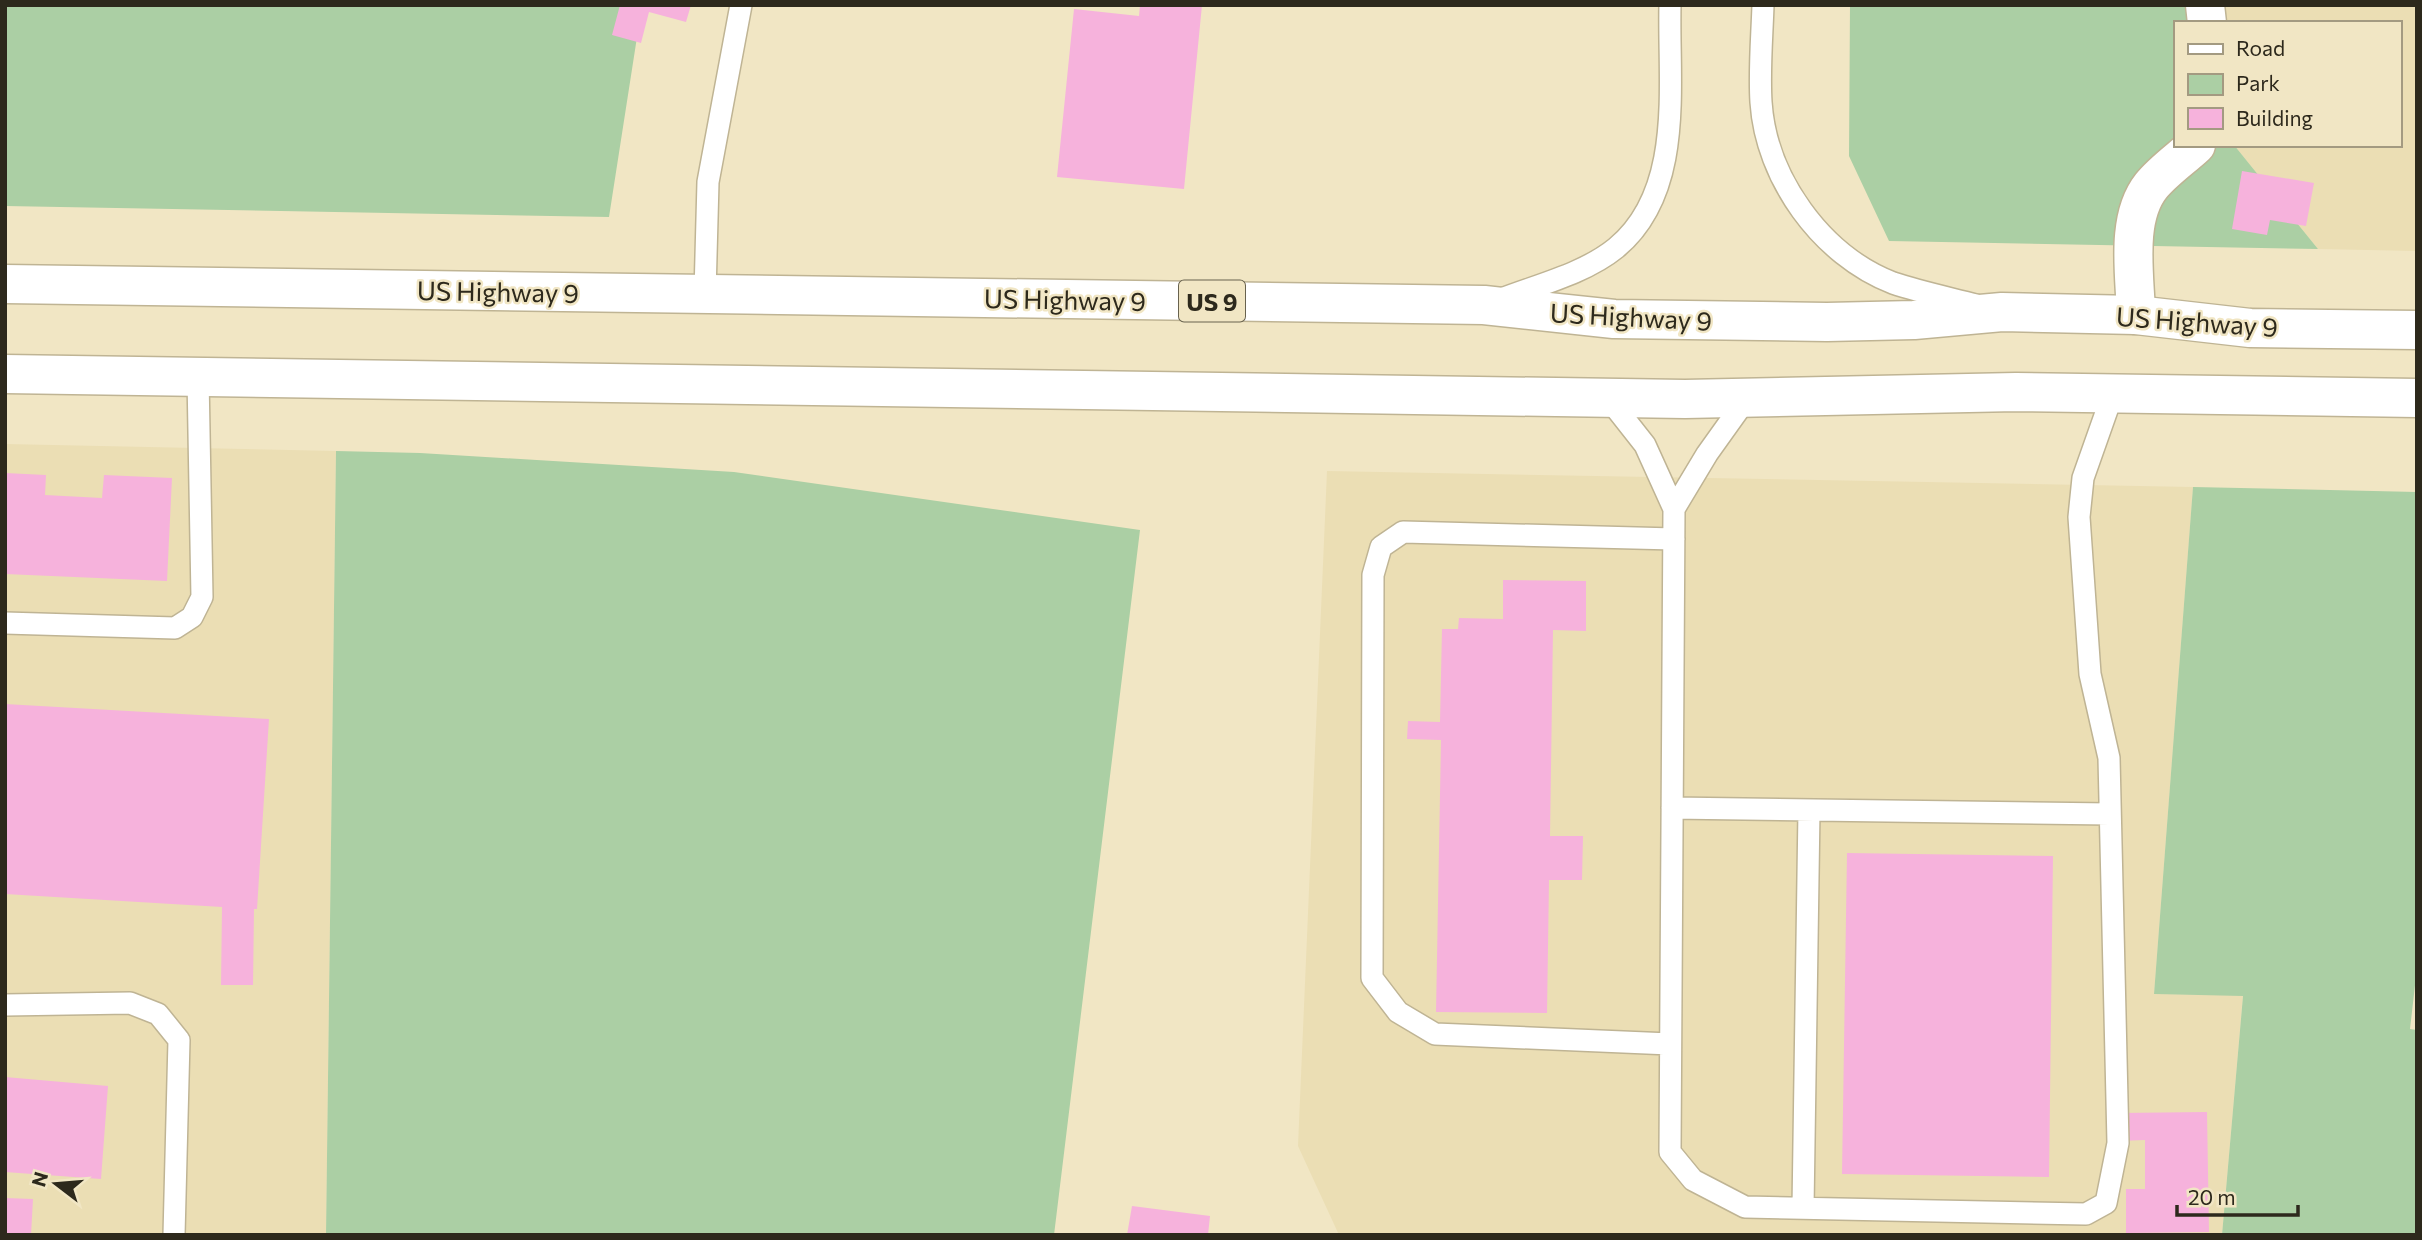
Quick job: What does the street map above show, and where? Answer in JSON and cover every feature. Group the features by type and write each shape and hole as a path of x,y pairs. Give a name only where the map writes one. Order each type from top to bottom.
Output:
{"main road":[{"path":"2136,315 2134,251 2143,199 2152,185 2194,147"},
{"name":"US Highway 9","path":"5,284 1484,305 1614,319 1827,322 1914,320 2002,312 2136,315 2250,328 2417,330"},
{"path":"5,374 1608,398 2016,392 2417,398"}],"lane":[{"path":"705,293 709,182 741,5"},
{"path":"1484,305 1586,266 1616,248 1643,219 1661,183 1667,152 1670,5"},
{"path":"1763,5 1761,103 1769,146 1783,180 1810,223 1841,253 1892,282 2002,312"},
{"path":"5,623 175,628 192,617 202,597 198,377"},
{"path":"1608,398 1645,445 1674,509 1670,1152 1693,1180 1745,1207 2086,1214 2106,1203 2118,1143 2109,758 2090,674 2079,517 2083,478 2113,393"},
{"path":"1674,509 1707,454 1747,398"},
{"path":"1671,1044 1435,1034 1398,1013 1373,978 1373,575 1381,547 1403,532 1674,539"},
{"path":"1672,808 2110,814"},
{"path":"1803,1208 1809,810"},
{"path":"5,1005 130,1003 158,1014 179,1040 174,1235"}],"shaded area":[{"path":"2221,5 2417,5 2417,251 2318,249 2236,147 2401,147 2401,21 2220,21"},
{"path":"5,444 336,451 326,1235 5,1235"},
{"path":"1327,471 2193,487 2154,994 2243,995 2222,1235 1339,1235 1298,1146"}],"green space":[{"path":"5,5 642,5 609,217 5,206"},
{"path":"1850,5 2221,5 2220,21 2174,21 2174,147 2236,147 2318,249 1889,241 1849,156"},
{"path":"336,451 420,453 734,472 1140,530 1054,1235 326,1235"},
{"path":"2193,487 2417,492 2417,968 2410,1029 2417,1030 2417,1235 2222,1235 2243,996 2154,994"}],"building":[{"path":"620,5 691,5 686,22 649,12 641,43 612,35"},
{"path":"1140,5 1202,5 1184,189 1057,177 1074,9 1139,16"},
{"path":"2242,171 2314,183 2306,226 2270,220 2267,235 2232,229"},
{"path":"5,473 46,475 45,495 102,498 104,475 172,478 167,581 5,574"},
{"path":"1503,580 1586,581 1586,631 1553,630 1550,836 1583,836 1582,880 1549,880 1547,1013 1436,1012 1441,740 1407,739 1408,721 1440,722 1442,629 1458,629 1459,618 1503,619"},
{"path":"5,704 269,719 257,909 254,909 253,985 221,985 222,907 5,894"},
{"path":"1847,853 2053,856 2049,1177 1842,1174"},
{"path":"5,1077 108,1086 101,1179 5,1172"},
{"path":"2207,1112 2209,1232 2126,1233 2126,1189 2145,1189 2145,1140 2119,1141 2118,1113"},
{"path":"5,1198 33,1199 31,1235 5,1235"},
{"path":"1132,1206 1210,1216 1208,1235 1127,1235"}]}
